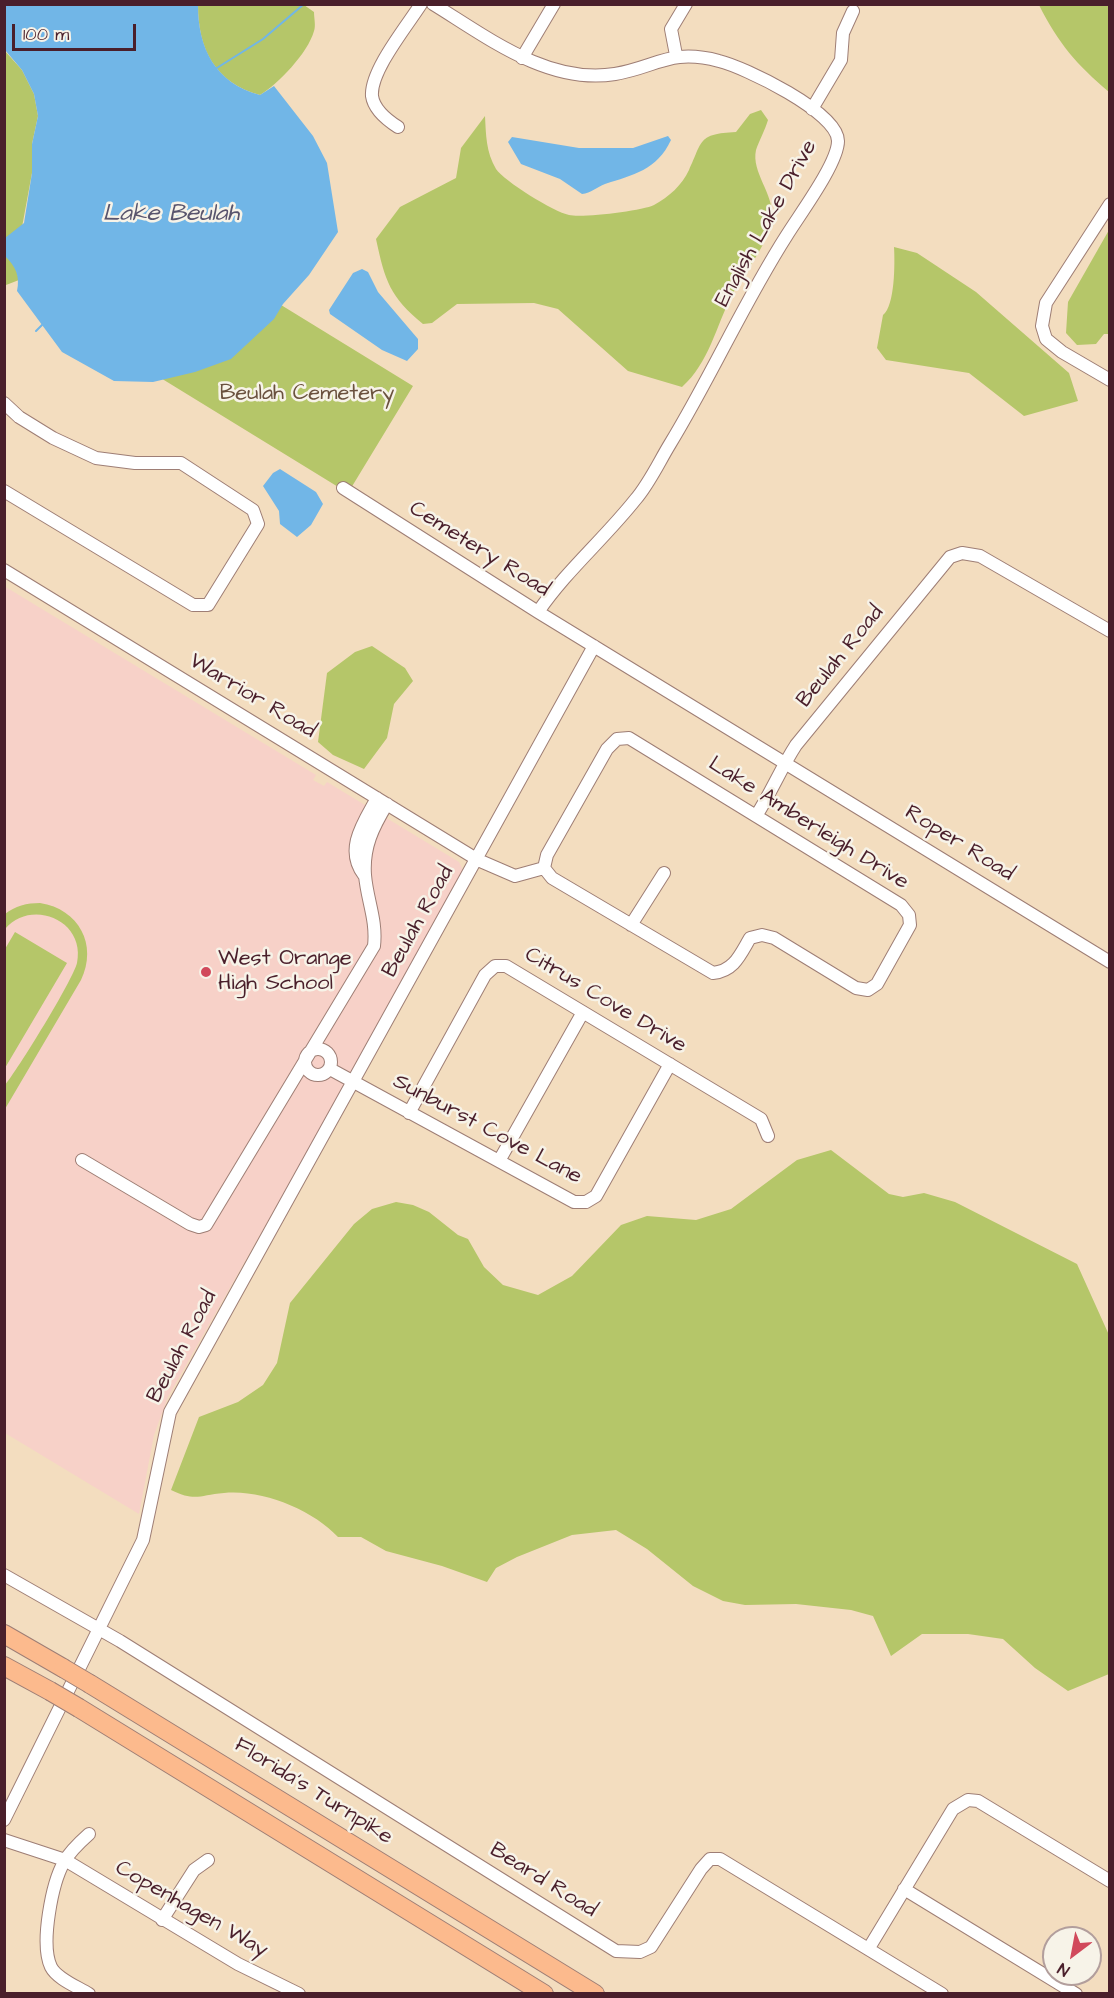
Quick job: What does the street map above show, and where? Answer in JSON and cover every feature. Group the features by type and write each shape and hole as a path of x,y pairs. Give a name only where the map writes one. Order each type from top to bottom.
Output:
{"highway":[{"name":"Florida's Turnpike","path":"4,1634 90,1684 595,1994"},
{"path":"4,1666 79,1708 544,1994"}],"street":[{"path":"398,127 382,116 372,97 375,77 421,4"},
{"name":"English Lake Drive","path":"433,4 522,58 566,74 614,74 676,55 718,60 753,72 812,109 832,125 838,141 828,169 753,289 696,400 636,499 556,584 538,612"},
{"path":"522,58 554,4"},
{"path":"676,55 671,28 686,4"},
{"path":"812,109 842,60 843,33 853,11"},
{"path":"1110,204 1046,303 1042,326 1046,339 1062,352 1110,380"},
{"path":"4,403 19,417 53,438 96,458 135,463 181,463 253,510 258,524 208,605 193,605 4,491"},
{"name":"Cemetery Road","path":"343,488 594,646"},
{"name":"Beulah Road","path":"756,816 781,776 796,746 950,557 962,553 980,556 1110,631"},
{"name":"Warrior Road","path":"4,570 478,860"},
{"path":"594,646 786,762"},
{"name":"Beulah Road","path":"4,1820 143,1540 170,1412 478,860 594,646"},
{"name":"Lake Amberleigh Drive","path":"629,738 901,905 909,915 910,925 877,984 867,990 856,988 774,938 762,935 750,938 733,967 724,972 713,973 552,878 544,868 547,855 607,749 618,739 629,738"},
{"name":"Roper Road","path":"786,762 1110,962"},
{"path":"82,1160 190,1224 202,1227 206,1225 374,946 376,931 365,876 367,841 382,801"},
{"path":"478,860 515,876 544,868"},
{"path":"631,925 664,873"},
{"name":"Citrus Cove Drive","path":"409,1113 485,975 495,966 506,966 761,1119 768,1136"},
{"path":"499,1161 583,1012"},
{"path":"315,1049 325,1050 332,1059 330,1069 322,1075 311,1074 305,1065 307,1055 315,1049"},
{"name":"Sunburst Cove Lane","path":"330,1069 574,1202 586,1202 596,1196 669,1064"},
{"path":"4,1575 98,1629"},
{"name":"Beard Road","path":"98,1629 616,1951 640,1952 651,1947 701,1869 710,1859 720,1859 942,1994"},
{"path":"869,1948 953,1809 968,1800 978,1801 1110,1881"},
{"path":"89,1834 65,1860 51,1902 47,1952 51,1967 57,1974 89,1994"},
{"name":"Copenhagen Way","path":"4,1840 65,1860 238,1964 299,1994"},
{"path":"162,1920 194,1870 208,1860"},
{"path":"904,1889 1076,1994"}],"shaded area":[{"name":"West Orange High School","path":"4,586 316,775 313,780 324,786 327,782 459,862 463,870 353,1071 168,1397 154,1435 139,1514 5,1433"}],"green space":[{"path":"198,5 304,5 314,12 315,29 306,49 292,67 260,95 231,82 212,62 201,36"},
{"path":"1039,5 1109,5 1109,92 1069,53 1053,31"},
{"path":"4,50 22,70 34,94 38,116 32,144 32,173 15,265 19,280 6,285"},
{"path":"761,110 768,120 755,158 772,208 770,227 761,247 732,295 699,367 682,387 628,371 558,309 534,303 457,304 432,323 423,324 403,305 390,287 376,239 400,207 456,178 461,148 485,116 488,150 496,169 501,174 519,188 562,213 586,216 637,210 660,202 683,181 703,141 714,135 736,132 750,114"},
{"path":"1109,230 1109,334 1104,334 1096,344 1077,345 1066,333 1068,302"},
{"path":"894,247 917,253 976,292 1069,373 1078,401 1024,416 969,373 886,360 877,348 883,315 892,294"},
{"name":"Beulah Cemetery","path":"198,254 413,386 348,493 133,361"},
{"path":"372,646 405,668 413,681 394,704 387,738 364,769 333,755 318,742 327,673 355,652"},
{"path":"40,903 54,907 75,921 86,942 86,967 81,980 5,1109 5,1085 44,1025 77,963 78,948 73,935 65,925 54,918 28,915 16,920 5,929 5,914 21,906"},
{"path":"15,932 67,963 5,1068 5,949"},
{"path":"831,1150 889,1194 903,1197 924,1193 955,1202 1077,1264 1109,1335 1109,1674 1068,1691 1035,1668 1003,1639 968,1634 922,1634 891,1656 873,1616 851,1610 796,1604 745,1605 723,1601 693,1586 647,1549 616,1530 572,1535 517,1557 496,1568 487,1582 442,1566 386,1551 361,1537 338,1537 315,1518 286,1503 270,1498 239,1493 192,1497 171,1490 199,1417 238,1402 263,1385 277,1363 290,1303 354,1224 372,1209 396,1202 413,1205 429,1212 458,1235 468,1239 484,1267 503,1285 538,1295 572,1276 621,1225 647,1216 696,1220 731,1209 797,1160"}],"water":[{"name":"Lake Beulah","path":"5,4 198,5 201,36 212,62 221,73 231,82 260,95 274,86 313,136 327,163 338,232 309,275 283,304 274,319 231,359 195,372 153,382 114,381 62,352 17,291 16,272 5,256 5,238 24,223 32,173 32,144 38,116 34,94 22,70 5,50"},
{"path":"668,136 671,140 659,158 651,165 582,194 560,179 521,164 508,142 512,137 579,148 633,148"},
{"path":"362,269 368,272 378,292 418,339 418,349 407,361 382,350 330,314 329,310 353,273"},
{"path":"280,469 316,492 323,504 311,525 297,537 280,524 279,511 263,486 273,473"}],"waterway":[{"path":"212,71 263,39 304,4"},
{"path":"36,331 43,324"}],"place":[{"name":"West Orange High School","path":"206,972"}]}
